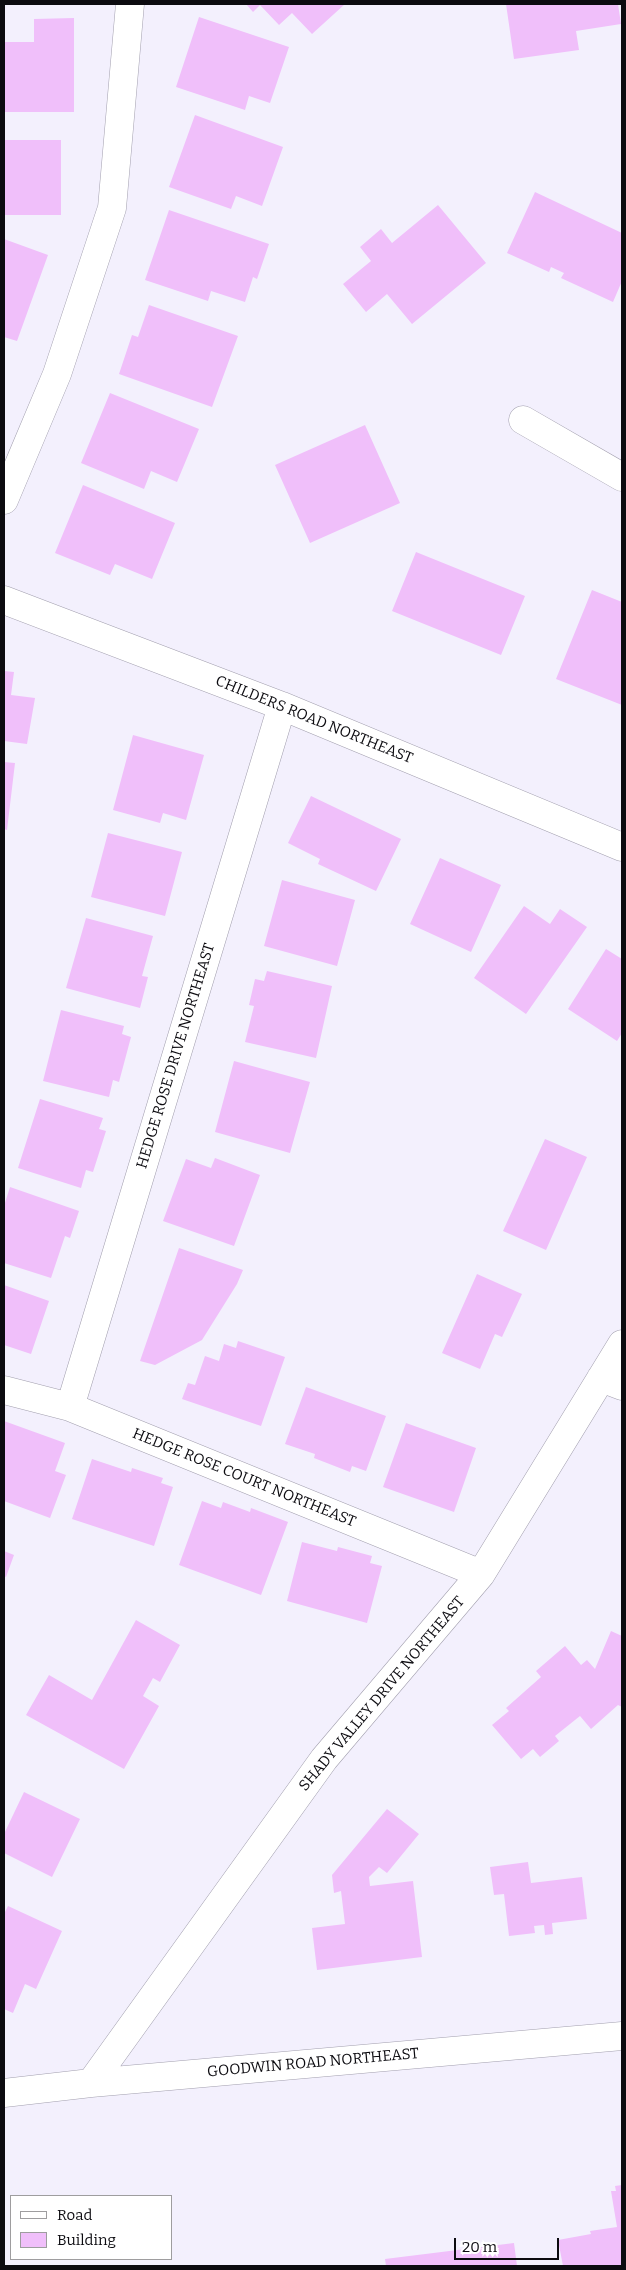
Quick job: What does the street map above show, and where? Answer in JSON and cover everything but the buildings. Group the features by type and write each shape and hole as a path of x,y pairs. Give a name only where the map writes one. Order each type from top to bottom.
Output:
{"street":[{"path":"4,500 57,374 112,208 130,4"},
{"path":"523,420 622,477"},
{"name":"CHILDERS ROAD NORTHEAST","path":"4,600 282,706 622,847"},
{"name":"HEDGE ROSE DRIVE NORTHEAST","path":"70,1407 282,706"},
{"name":"SHADY VALLEY DRIVE NORTHEAST","path":"91,2083 324,1759 481,1574 612,1382 622,1344"},
{"name":"HEDGE ROSE COURT NORTHEAST","path":"4,1390 70,1407 481,1574"},
{"name":"GOODWIN ROAD NORTHEAST","path":"4,2093 91,2083 622,2036"}]}
